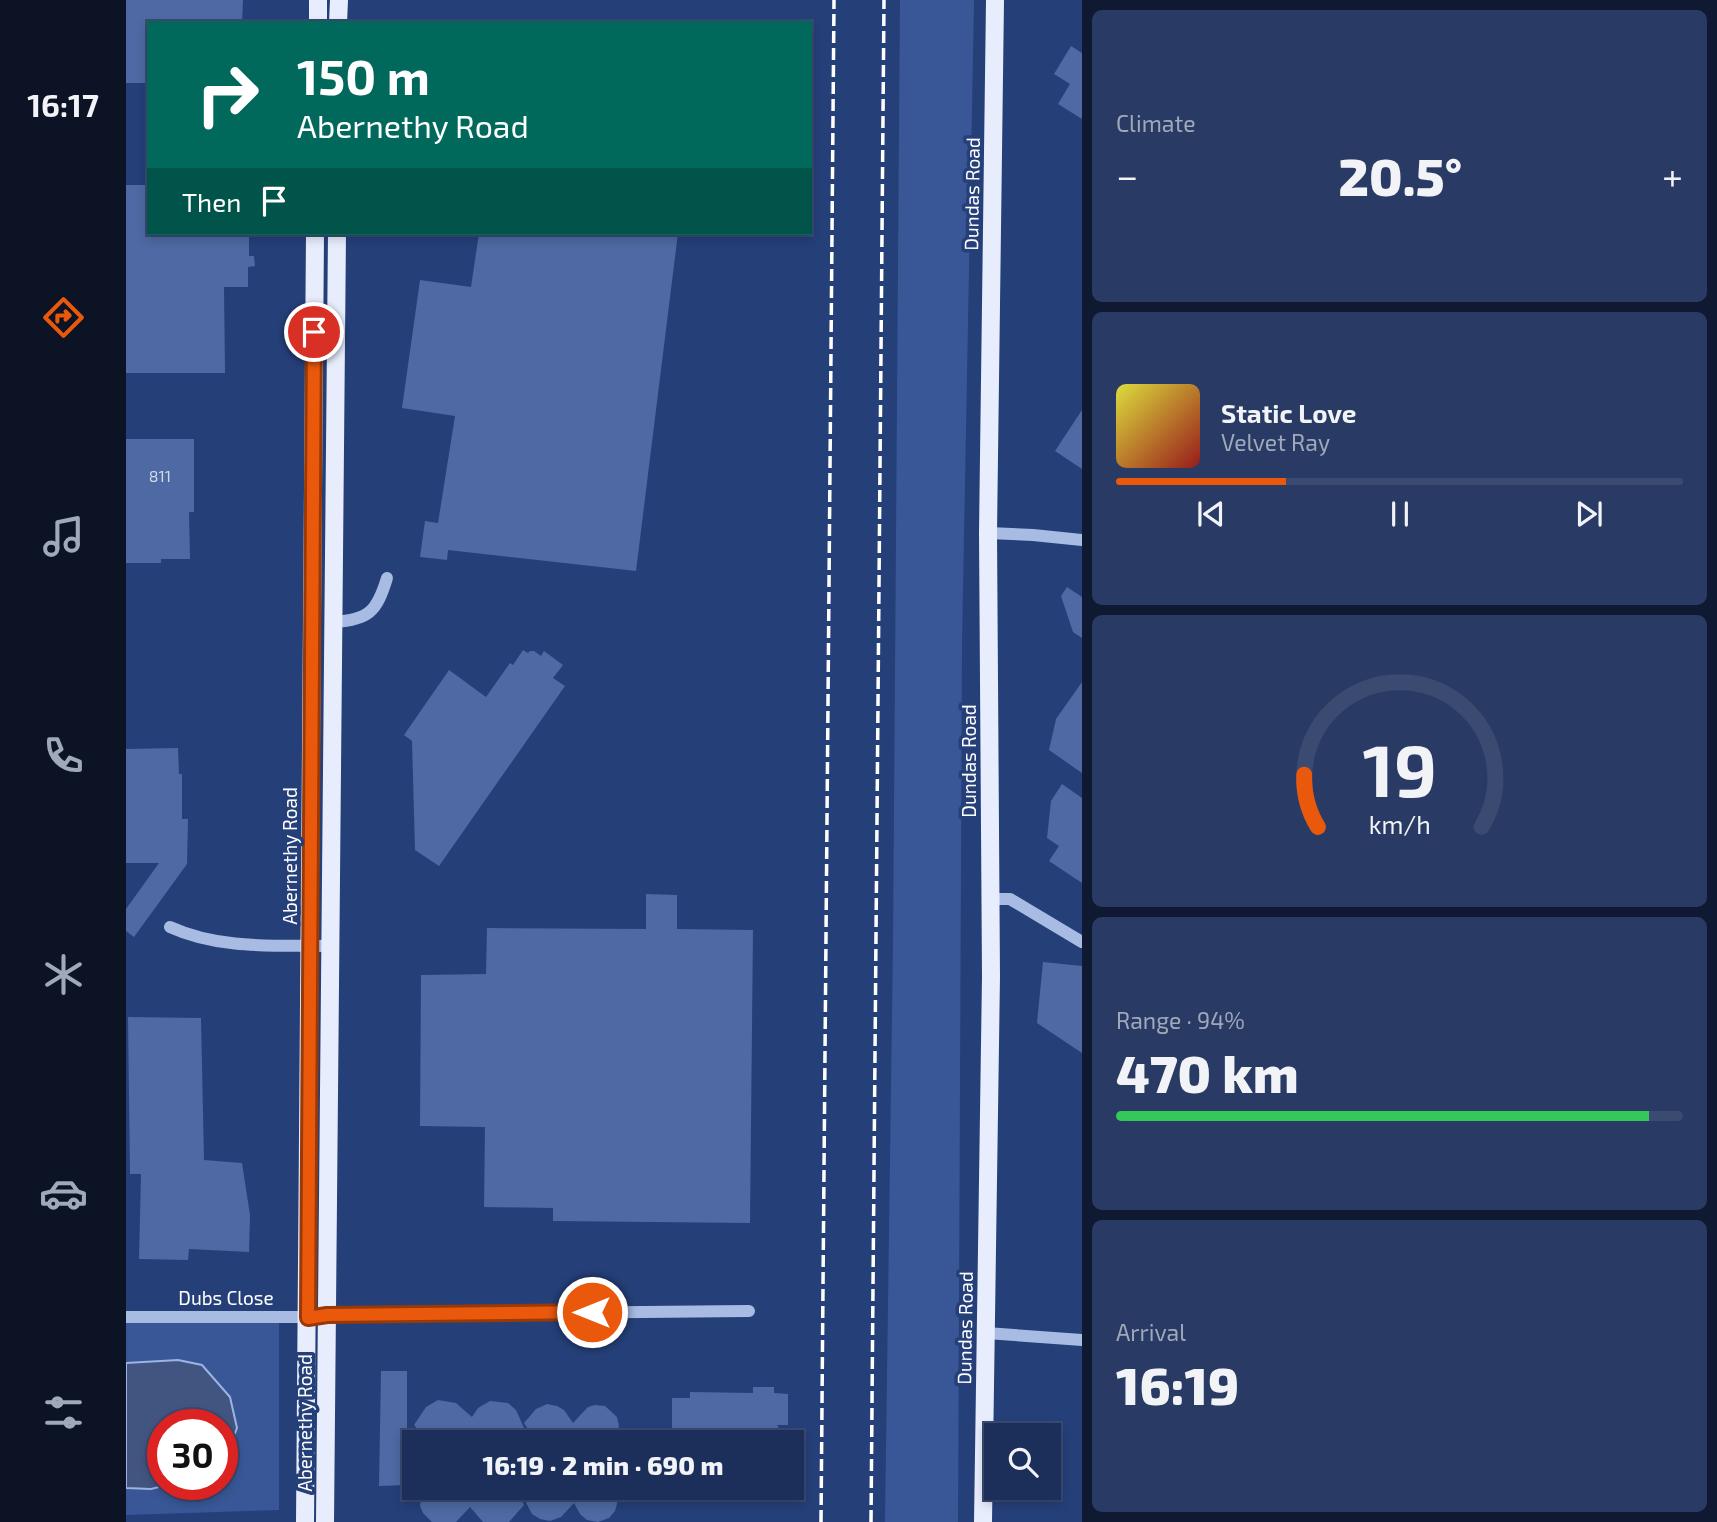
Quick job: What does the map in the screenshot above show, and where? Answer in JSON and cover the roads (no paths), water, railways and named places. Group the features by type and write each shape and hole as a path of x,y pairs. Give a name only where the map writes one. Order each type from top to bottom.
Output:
{"main road":[{"path":"317,21 318,0"},
{"path":"338,0 338,21"},
{"name":"Dundas Road","path":"983,1522 990,899 988,533 995,0"},
{"name":"Abernethy Road","path":"305,1522 315,235"},
{"name":"Abernethy Road","path":"325,1522 337,235"},
{"path":"312,582 334,584"}],"street":[{"path":"988,533 1033,534 1082,540"},
{"path":"334,622 357,621 372,610 382,594 387,578"},
{"path":"990,899 1010,899 1082,942"},
{"path":"170,927 192,937 244,945 332,946"},
{"name":"Dubs Close","path":"126,1317 308,1318 327,1315 749,1311"},
{"path":"986,1333 1082,1340"}],"railway":[{"path":"821,1522 834,0"},
{"path":"871,1522 884,0"}]}
